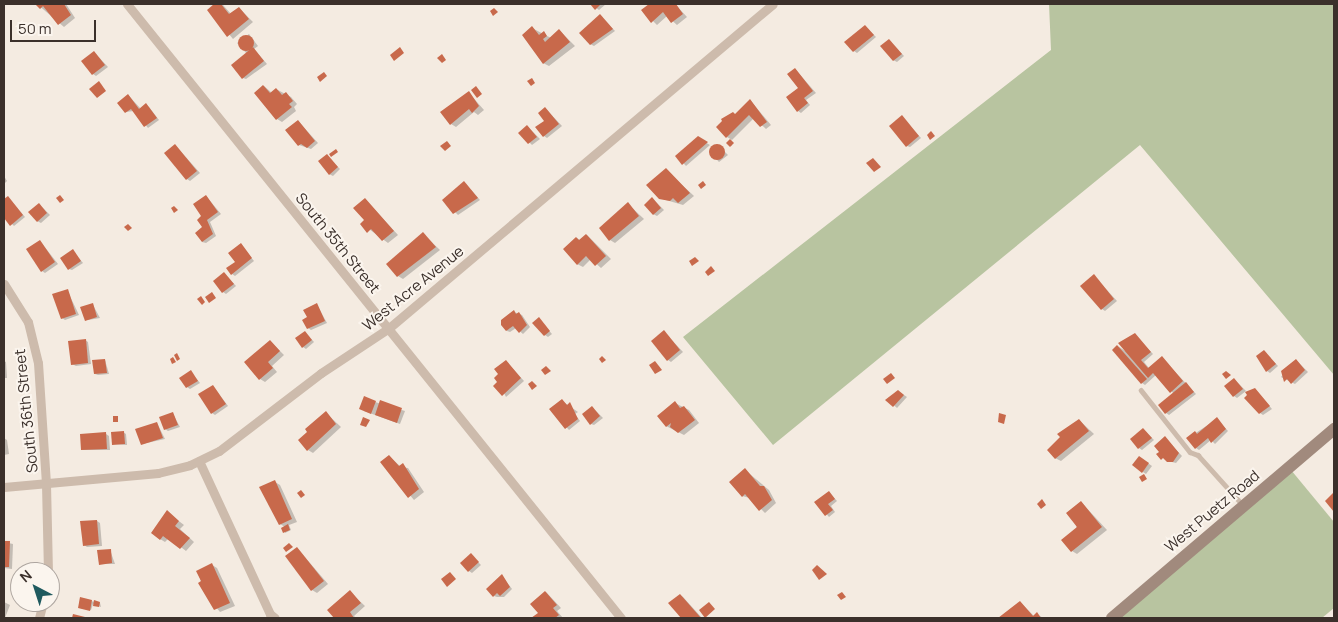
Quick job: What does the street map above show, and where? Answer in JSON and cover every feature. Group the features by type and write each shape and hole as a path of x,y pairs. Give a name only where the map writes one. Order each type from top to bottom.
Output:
{"street":[{"name":"South 35th Street","path":"127,4 621,618"},
{"name":"West Acre Avenue","path":"4,487 158,473 199,461 231,442 321,373 389,328 773,4"},
{"name":"South 36th Street","path":"4,284 28,322 38,363 46,484"},
{"name":"West Puetz Road","path":"1112,618 1334,429"},
{"path":"199,461 270,614 275,618"},
{"path":"46,484 48,562"}],"lane":[{"path":"1141,390 1190,452 1198,455 1244,506"}],"green space":[{"path":"1049,4 1334,4 1334,375 1140,145 773,445 683,337 1051,50"},
{"path":"1291,470 1334,522 1334,608 1322,618 1119,618"}],"building":[{"path":"35,4 64,4 71,15 58,25 43,6 40,9"},
{"path":"214,4 221,4 229,14 239,7 249,19 227,37 207,10"},
{"path":"590,4 601,4 595,10"},
{"path":"649,4 676,4 683,14 671,23 663,12 651,23 641,10"},
{"path":"494,8 498,12 493,16 490,11"},
{"path":"600,14 613,29 590,45 579,33"},
{"path":"865,25 874,35 853,52 844,42"},
{"path":"532,26 539,35 544,31 547,36 543,39 545,42 559,29 570,42 543,64 522,35"},
{"path":"243,35 249,35 254,40 252,49 243,51 238,46 238,40"},
{"path":"889,39 902,54 893,61 880,46"},
{"path":"253,47 264,61 242,79 231,65"},
{"path":"400,47 404,53 394,61 390,55"},
{"path":"94,51 105,65 92,75 81,61"},
{"path":"442,54 446,60 442,63 437,58"},
{"path":"795,68 813,91 804,98 808,103 797,112 786,97 798,88 787,74"},
{"path":"324,72 327,76 320,82 317,77"},
{"path":"532,78 535,83 531,86 527,81"},
{"path":"99,81 106,91 97,98 89,89"},
{"path":"263,85 270,93 276,88 282,95 286,92 293,101 289,104 292,107 276,120 254,93"},
{"path":"476,86 482,94 477,98 471,90"},
{"path":"469,91 479,106 472,113 469,109 450,125 440,112"},
{"path":"128,94 139,109 146,103 157,118 144,127 131,109 125,113 117,103"},
{"path":"750,99 767,122 760,127 749,115 726,138 716,127 722,121 721,119 733,112 735,114"},
{"path":"545,107 559,124 543,137 535,127 544,121 538,113"},
{"path":"902,115 919,136 906,147 889,126"},
{"path":"298,120 315,141 307,148 301,144 298,146 285,130"},
{"path":"527,125 537,137 528,144 518,133"},
{"path":"931,131 935,136 930,140 927,135"},
{"path":"698,136 708,142 682,165 675,156"},
{"path":"730,139 734,143 730,147 726,143"},
{"path":"447,141 451,146 445,151 440,146"},
{"path":"175,144 197,171 186,180 164,153"},
{"path":"717,144 725,152 717,160 709,152"},
{"path":"336,149 338,152 331,157 329,154"},
{"path":"327,154 338,167 329,175 318,161"},
{"path":"873,158 881,167 874,172 866,163"},
{"path":"666,168 690,193 678,203 673,198 670,201 659,199 646,185"},
{"path":"464,181 478,198 453,214 442,200"},
{"path":"703,181 706,185 701,189 698,185"},
{"path":"60,195 64,200 60,203 56,198"},
{"path":"206,195 218,212 207,220 213,234 202,242 195,233 202,227 197,220 201,216 193,204"},
{"path":"8,196 23,215 10,226 4,218 4,199"},
{"path":"652,197 661,208 653,215 644,205"},
{"path":"365,198 394,231 382,241 371,229 367,233 360,224 364,220 353,208"},
{"path":"628,202 639,216 609,241 599,228"},
{"path":"39,203 47,213 37,222 28,212"},
{"path":"174,206 178,210 174,213 171,208"},
{"path":"128,224 132,228 128,231 124,227"},
{"path":"423,232 436,247 397,277 386,264"},
{"path":"586,234 606,256 595,266 586,256 577,265 563,249 576,237 579,240"},
{"path":"40,240 55,262 41,272 26,249"},
{"path":"241,243 252,258 231,275 226,268 235,262 228,253"},
{"path":"73,249 81,261 68,270 60,258"},
{"path":"695,257 699,261 692,266 689,261"},
{"path":"711,266 715,271 708,276 705,272"},
{"path":"224,272 234,284 222,293 213,281"},
{"path":"1094,274 1114,299 1101,310 1080,286"},
{"path":"68,289 76,314 61,319 52,294"},
{"path":"212,292 216,298 209,303 205,297"},
{"path":"201,296 205,302 202,305 197,299"},
{"path":"93,303 97,317 85,321 80,307"},
{"path":"317,303 325,321 307,329 302,320 307,317 303,310"},
{"path":"514,310 516,314 519,312 527,325 519,333 513,326 506,331 501,325 501,320"},
{"path":"539,317 550,331 544,336 532,323"},
{"path":"664,330 680,350 667,361 651,341"},
{"path":"305,331 312,340 302,348 295,338"},
{"path":"1135,333 1151,352 1141,360 1148,368 1162,356 1183,381 1170,393 1153,373 1148,378 1118,343"},
{"path":"86,339 88,363 71,365 68,341"},
{"path":"270,340 280,351 268,362 273,368 259,380 244,362"},
{"path":"1117,345 1147,379 1141,384 1112,350"},
{"path":"1264,350 1276,364 1266,372 1256,356"},
{"path":"177,353 180,359 177,361 174,355"},
{"path":"602,356 606,360 602,363 599,359"},
{"path":"173,357 176,362 172,364 170,359"},
{"path":"105,359 107,373 94,374 92,360"},
{"path":"1296,359 1305,370 1291,384 1287,379 1284,382 1281,371"},
{"path":"506,360 521,378 502,396 493,386 497,382 494,378 498,374 494,369"},
{"path":"655,361 662,370 655,374 649,365"},
{"path":"546,366 551,371 545,375 541,370"},
{"path":"191,370 198,381 186,388 179,378"},
{"path":"1226,371 1231,375 1226,379 1222,374"},
{"path":"891,373 895,378 887,384 883,379"},
{"path":"1234,378 1243,389 1233,397 1224,386"},
{"path":"532,381 537,386 532,390 528,384"},
{"path":"1186,382 1194,392 1165,414 1158,405"},
{"path":"213,385 226,404 211,414 198,394"},
{"path":"1255,388 1270,406 1259,414 1244,398 1247,395 1245,392"},
{"path":"898,390 904,395 893,407 885,400"},
{"path":"364,396 376,401 371,414 359,409"},
{"path":"562,399 567,405 570,402 578,419 565,429 549,409"},
{"path":"380,400 402,408 397,423 375,415"},
{"path":"675,401 680,408 684,406 695,420 678,433 670,427 671,423 666,427 657,416"},
{"path":"592,406 600,416 590,425 582,414"},
{"path":"326,411 336,424 307,451 298,440 307,432 305,429"},
{"path":"173,412 178,425 164,430 159,417"},
{"path":"999,413 1006,415 1004,424 998,422"},
{"path":"113,416 118,416 118,422 113,422"},
{"path":"363,417 370,420 366,427 360,425"},
{"path":"1217,417 1226,429 1211,443 1208,438 1195,449 1186,438 1195,431 1197,434"},
{"path":"1079,419 1089,431 1055,459 1047,450 1060,437 1057,434"},
{"path":"157,422 163,438 141,445 135,429"},
{"path":"1143,428 1152,438 1138,449 1130,439"},
{"path":"124,431 125,444 112,445 111,432"},
{"path":"106,432 107,449 81,450 80,434"},
{"path":"1165,436 1179,453 1173,462 1167,462 1163,458 1161,460 1156,454 1159,452 1154,446"},
{"path":"389,455 399,466 403,463 419,489 408,498 380,462"},
{"path":"1139,456 1149,463 1142,473 1132,465"},
{"path":"745,468 760,486 764,486 772,500 759,511 745,494 742,497 729,482"},
{"path":"1144,474 1147,479 1142,482 1139,477"},
{"path":"275,480 292,519 279,525 259,487"},
{"path":"301,490 305,495 301,498 297,493"},
{"path":"829,491 835,499 828,504 833,510 825,516 814,502"},
{"path":"1334,492 1334,512 1325,501"},
{"path":"1042,499 1046,505 1041,509 1037,504"},
{"path":"1081,501 1102,527 1071,552 1061,540 1077,527 1066,513"},
{"path":"167,510 179,521 175,526 190,538 180,549 163,536 160,540 151,533"},
{"path":"97,520 99,544 83,546 80,521"},
{"path":"288,524 290,530 283,533 281,528"},
{"path":"4,541 10,541 9,567 4,567"},
{"path":"289,543 293,547 286,552 283,548"},
{"path":"297,547 324,581 311,591 285,556"},
{"path":"111,549 112,563 99,565 97,550"},
{"path":"471,553 479,562 468,572 460,563"},
{"path":"212,563 230,603 214,610 198,583 201,581 196,571"},
{"path":"817,565 827,574 819,580 812,570"},
{"path":"450,572 456,579 447,587 441,579"},
{"path":"502,574 510,587 500,596 497,593 493,597 486,589"},
{"path":"350,590 361,603 350,612 354,618 334,618 327,610"},
{"path":"545,591 557,605 553,608 559,615 555,618 531,618 538,613 530,604"},
{"path":"842,592 846,597 841,600 837,595"},
{"path":"680,594 701,618 681,618 668,603"},
{"path":"80,597 92,600 90,611 78,608"},
{"path":"94,600 100,602 99,607 93,606"},
{"path":"1020,601 1033,616 1037,612 1041,618 998,618"},
{"path":"709,602 715,609 705,618 699,610"},
{"path":"73,614 89,618 72,618"}]}
